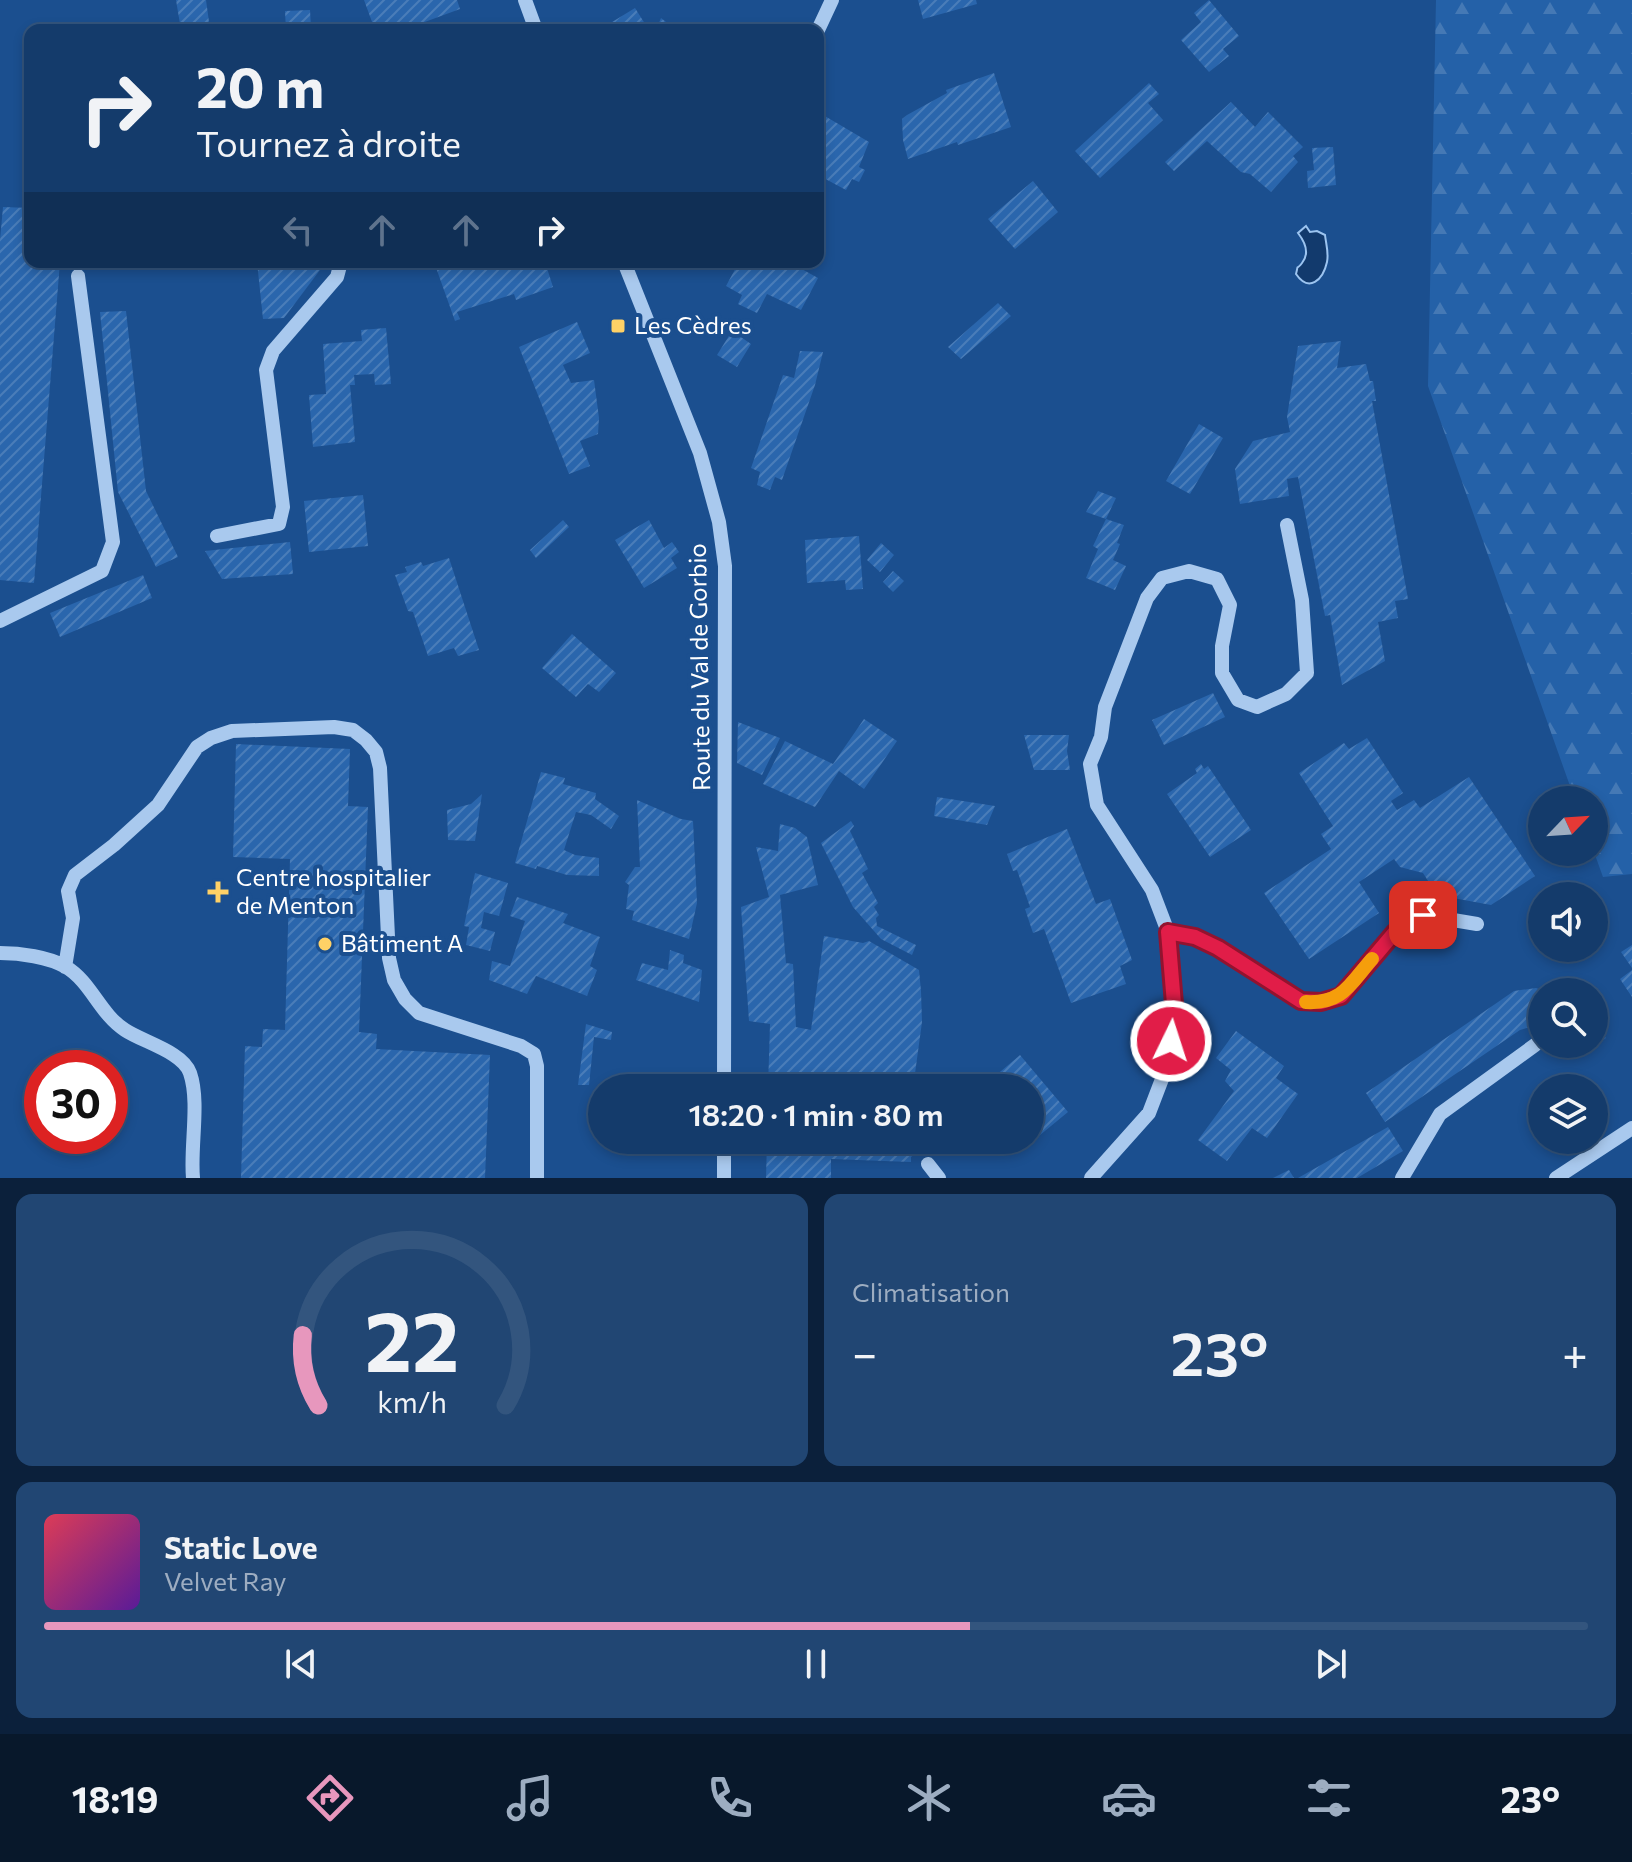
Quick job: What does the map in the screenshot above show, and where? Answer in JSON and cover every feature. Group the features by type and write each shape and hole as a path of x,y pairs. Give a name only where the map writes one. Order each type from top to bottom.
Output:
{"street":[{"path":"525,0 534,24"},
{"path":"821,24 832,0"},
{"path":"217,536 279,524 283,507 266,370 273,351 337,277 339,268"},
{"name":"Route du Val de Gorbio","path":"626,268 700,453 719,522 725,566 724,1074"},
{"path":"0,621 102,571 113,542 78,276"},
{"path":"1091,1178 1149,1113 1167,1066 1175,1016 1168,932 1152,890 1097,805 1090,764 1101,737 1105,707 1147,598 1162,578 1189,571 1217,579 1230,605 1222,646 1222,673 1238,700 1257,707 1286,694 1307,673 1302,600 1287,525"},
{"path":"65,967 73,918 68,891 75,875 158,805 197,747 232,731 334,727 353,730 376,752 380,768 389,958 394,980 405,999 419,1013 521,1046 534,1054 537,1066 537,1178"},
{"path":"1168,932 1195,937 1218,948 1301,1001 1321,1002 1341,996 1395,932 1423,915 1477,924"},
{"path":"0,953 21,953 65,967 81,980 122,1029 179,1059 189,1069 194,1104 193,1178"},
{"path":"1402,1178 1440,1114 1528,1050"},
{"path":"1556,1178 1632,1128"},
{"path":"724,1154 724,1178"},
{"path":"928,1164 939,1178"}],"green space":[{"path":"1436,0 1632,0 1632,874 1603,877 1599,866 1608,866 1608,786 1570,786 1428,386"}],"shaded area":[{"path":"1306,226 1310,232 1325,235 1328,252 1322,274 1310,283 1296,274 1306,251 1298,233"}],"building":[{"path":"176,0 206,0 209,24 180,24"},
{"path":"364,0 457,0 460,9 419,24 373,24"},
{"path":"918,0 976,0 977,4 923,19"},
{"path":"1209,0 1239,36 1223,49 1229,56 1209,72 1181,40 1201,22 1194,13"},
{"path":"635,8 645,24 609,24"},
{"path":"310,10 311,24 286,24 285,11"},
{"path":"994,73 1011,127 908,159 902,119 947,93 946,90"},
{"path":"1149,83 1159,94 1148,103 1163,120 1100,178 1075,151"},
{"path":"1231,102 1255,127 1268,112 1303,147 1293,156 1298,162 1271,192 1250,174 1241,172 1207,141 1174,171 1165,162"},
{"path":"824,116 869,142 859,167 865,170 859,182 852,179 846,190 824,178"},
{"path":"1333,147 1336,185 1308,188 1307,171 1314,170 1312,148"},
{"path":"1033,181 1058,212 1015,249 988,219"},
{"path":"3,207 24,208 24,268 60,268 34,583 0,580 0,240"},
{"path":"258,268 322,268 284,318 263,319"},
{"path":"436,268 547,268 553,287 516,300 514,294 457,312 460,319 455,321"},
{"path":"736,268 800,268 818,278 801,310 767,294 757,313 738,304 742,295 726,286"},
{"path":"998,303 1011,316 961,359 948,347"},
{"path":"126,311 146,491 178,557 156,567 118,492 100,312"},
{"path":"577,322 590,353 563,365 571,383 594,380 599,418 598,434 580,441 590,466 569,474 519,347"},
{"path":"386,328 391,384 375,385 374,374 354,375 355,385 350,385 355,442 313,447 309,395 326,394 323,344 362,341 361,330"},
{"path":"732,331 751,344 737,367 717,355"},
{"path":"1341,341 1337,368 1366,364 1370,381 1373,381 1376,401 1372,401 1408,599 1395,601 1398,618 1378,622 1385,661 1342,685 1330,615 1325,616 1298,477 1287,479 1289,496 1240,504 1235,469 1253,441 1290,432 1287,417 1298,346"},
{"path":"800,351 823,352 815,385 782,480 775,477 770,490 757,485 760,472 751,468 783,375 794,378"},
{"path":"1199,424 1223,438 1190,494 1166,481"},
{"path":"1098,491 1116,498 1106,519 1086,512"},
{"path":"363,495 368,546 309,552 304,501"},
{"path":"1106,519 1124,525 1113,560 1126,566 1115,590 1086,578 1098,549 1093,546"},
{"path":"563,520 569,527 536,558 530,550"},
{"path":"649,520 664,548 672,542 679,552 671,558 677,568 644,588 615,540"},
{"path":"859,536 863,589 846,590 845,580 807,583 805,540"},
{"path":"290,542 293,574 222,579 205,551"},
{"path":"881,543 894,555 880,572 867,560"},
{"path":"449,558 479,650 458,656 454,648 428,656 413,612 408,611 395,575 407,572 405,567 421,562 423,566"},
{"path":"893,571 904,581 893,592 883,582"},
{"path":"143,575 152,598 60,637 50,613"},
{"path":"572,634 616,673 599,692 588,684 576,697 542,668"},
{"path":"1213,693 1225,717 1164,745 1152,720"},
{"path":"864,719 897,741 864,789 839,771 815,807 763,784 785,741 833,764"},
{"path":"738,722 780,738 762,775 737,763"},
{"path":"1024,735 1069,735 1067,751 1070,770 1034,770"},
{"path":"1367,738 1403,793 1391,801 1397,810 1414,800 1420,808 1469,777 1535,876 1491,905 1437,895 1423,873 1400,867 1394,859 1359,882 1379,913 1309,959 1264,893 1331,849 1321,834 1333,826 1299,773 1344,743 1349,749"},
{"name":"Bâtiment A","path":"236,744 350,749 348,806 368,807 359,1032 377,1034 376,1049 490,1055 485,1178 241,1178 245,1046 262,1047 263,1029 285,1030 290,859 233,857"},
{"path":"1201,764 1204,769 1208,766 1251,830 1210,857 1167,794 1197,773 1195,769"},
{"path":"541,772 565,778 563,784 596,793 595,799 619,816 611,829 591,815 576,812 564,850 575,855 599,858 599,876 567,875 515,863"},
{"path":"482,794 475,841 448,840 447,810 471,804"},
{"path":"937,797 995,806 987,825 934,816"},
{"path":"637,800 693,821 697,903 689,939 632,920 634,911 626,909 629,885 625,882 635,867 640,867"},
{"path":"851,821 854,826 850,831 868,869 862,873 878,903 874,907 879,915 876,918 877,926 916,945 912,955 881,939 853,907 821,843"},
{"path":"780,824 795,828 807,837 818,885 780,895 786,963 793,964 796,1027 811,1030 824,936 863,943 869,941 919,970 922,1022 915,1074 768,1074 770,1024 749,1021 741,907 769,897 756,847 778,851"},
{"path":"1067,829 1096,904 1110,899 1132,960 1120,966 1126,984 1071,1003 1044,929 1033,933 1025,909 1030,907 1017,870 1013,871 1007,854"},
{"path":"475,873 508,883 499,916 484,912 481,928 495,932 490,951 466,945 469,927 464,926"},
{"path":"517,897 568,914 563,923 600,937 590,966 597,970 587,996 536,976 527,994 489,980 492,961 510,966 525,921 510,916"},
{"path":"1632,945 1632,968 1621,952"},
{"path":"670,950 684,955 683,963 702,970 699,1002 636,980 642,963 668,970"},
{"path":"1632,970 1632,997 1620,979"},
{"path":"1528,989 1528,1028 1520,1030 1385,1122 1366,1093 1514,991"},
{"path":"586,1024 612,1032 611,1040 594,1037 588,1085 578,1085"},
{"path":"1236,1031 1284,1066 1276,1078 1298,1094 1267,1138 1252,1128 1227,1161 1198,1140 1234,1091 1225,1081 1231,1070 1216,1058"},
{"path":"1020,1055 1036,1074 997,1074"},
{"path":"1044,1084 1068,1112 1044,1132"},
{"path":"1388,1127 1403,1151 1357,1178 1298,1178"},
{"path":"767,1154 915,1154 911,1162 831,1159 831,1178 766,1178"},
{"path":"1289,1170 1294,1178 1273,1178"}],"slow traffic":[{"path":"1306,1002 1321,1002 1341,996 1372,959"}],"place":[{"name":"Les Cèdres","path":"618,326"},
{"name":"Centre hospitalier de Menton","path":"218,892"},
{"name":"Bâtiment A","path":"325,944"}],"route":[{"path":"1171,1041 1175,1016 1168,932 1195,937 1218,948 1301,1001 1321,1002 1341,996 1395,932 1423,915"}]}
